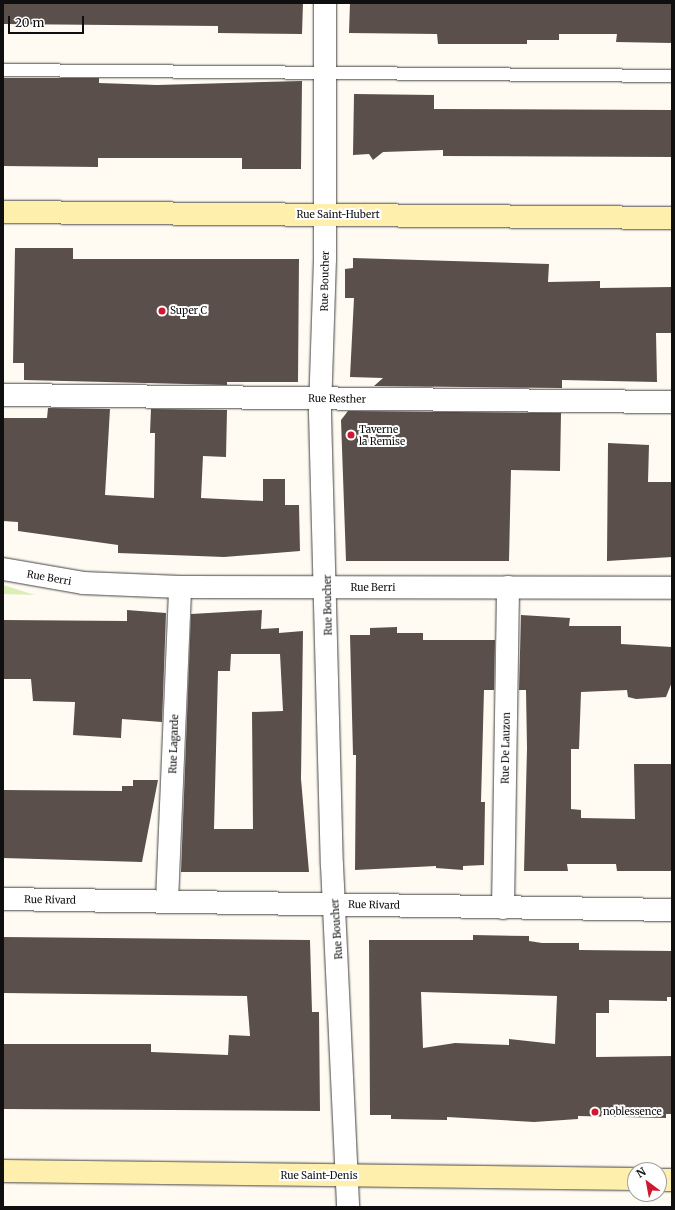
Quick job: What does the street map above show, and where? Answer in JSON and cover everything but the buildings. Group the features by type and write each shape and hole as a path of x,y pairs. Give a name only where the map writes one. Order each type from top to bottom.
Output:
{"street":[{"name":"Rue Boucher","path":"325,3 325,215 321,399 336,904 348,1207"},
{"name":"Rue Saint-Hubert","path":"3,212 672,218"},
{"name":"Rue Resther","path":"3,394 672,402"},
{"name":"Rue Berri","path":"3,569 83,583 180,587 672,588"},
{"name":"Rue Lagarde","path":"167,901 180,587"},
{"name":"Rue De Lauzon","path":"503,908 508,587"},
{"name":"Rue Rivard","path":"3,899 672,910"},
{"name":"Rue Saint-Denis","path":"3,1171 627,1179"}],"lane":[{"path":"3,70 672,76"}],"green space":[{"path":"3,585 35,595 3,594"}],"place":[{"name":"Super C","path":"162,311"},
{"name":"Taverne la Remise","path":"351,435"},
{"name":"noblessence","path":"595,1112"}]}
